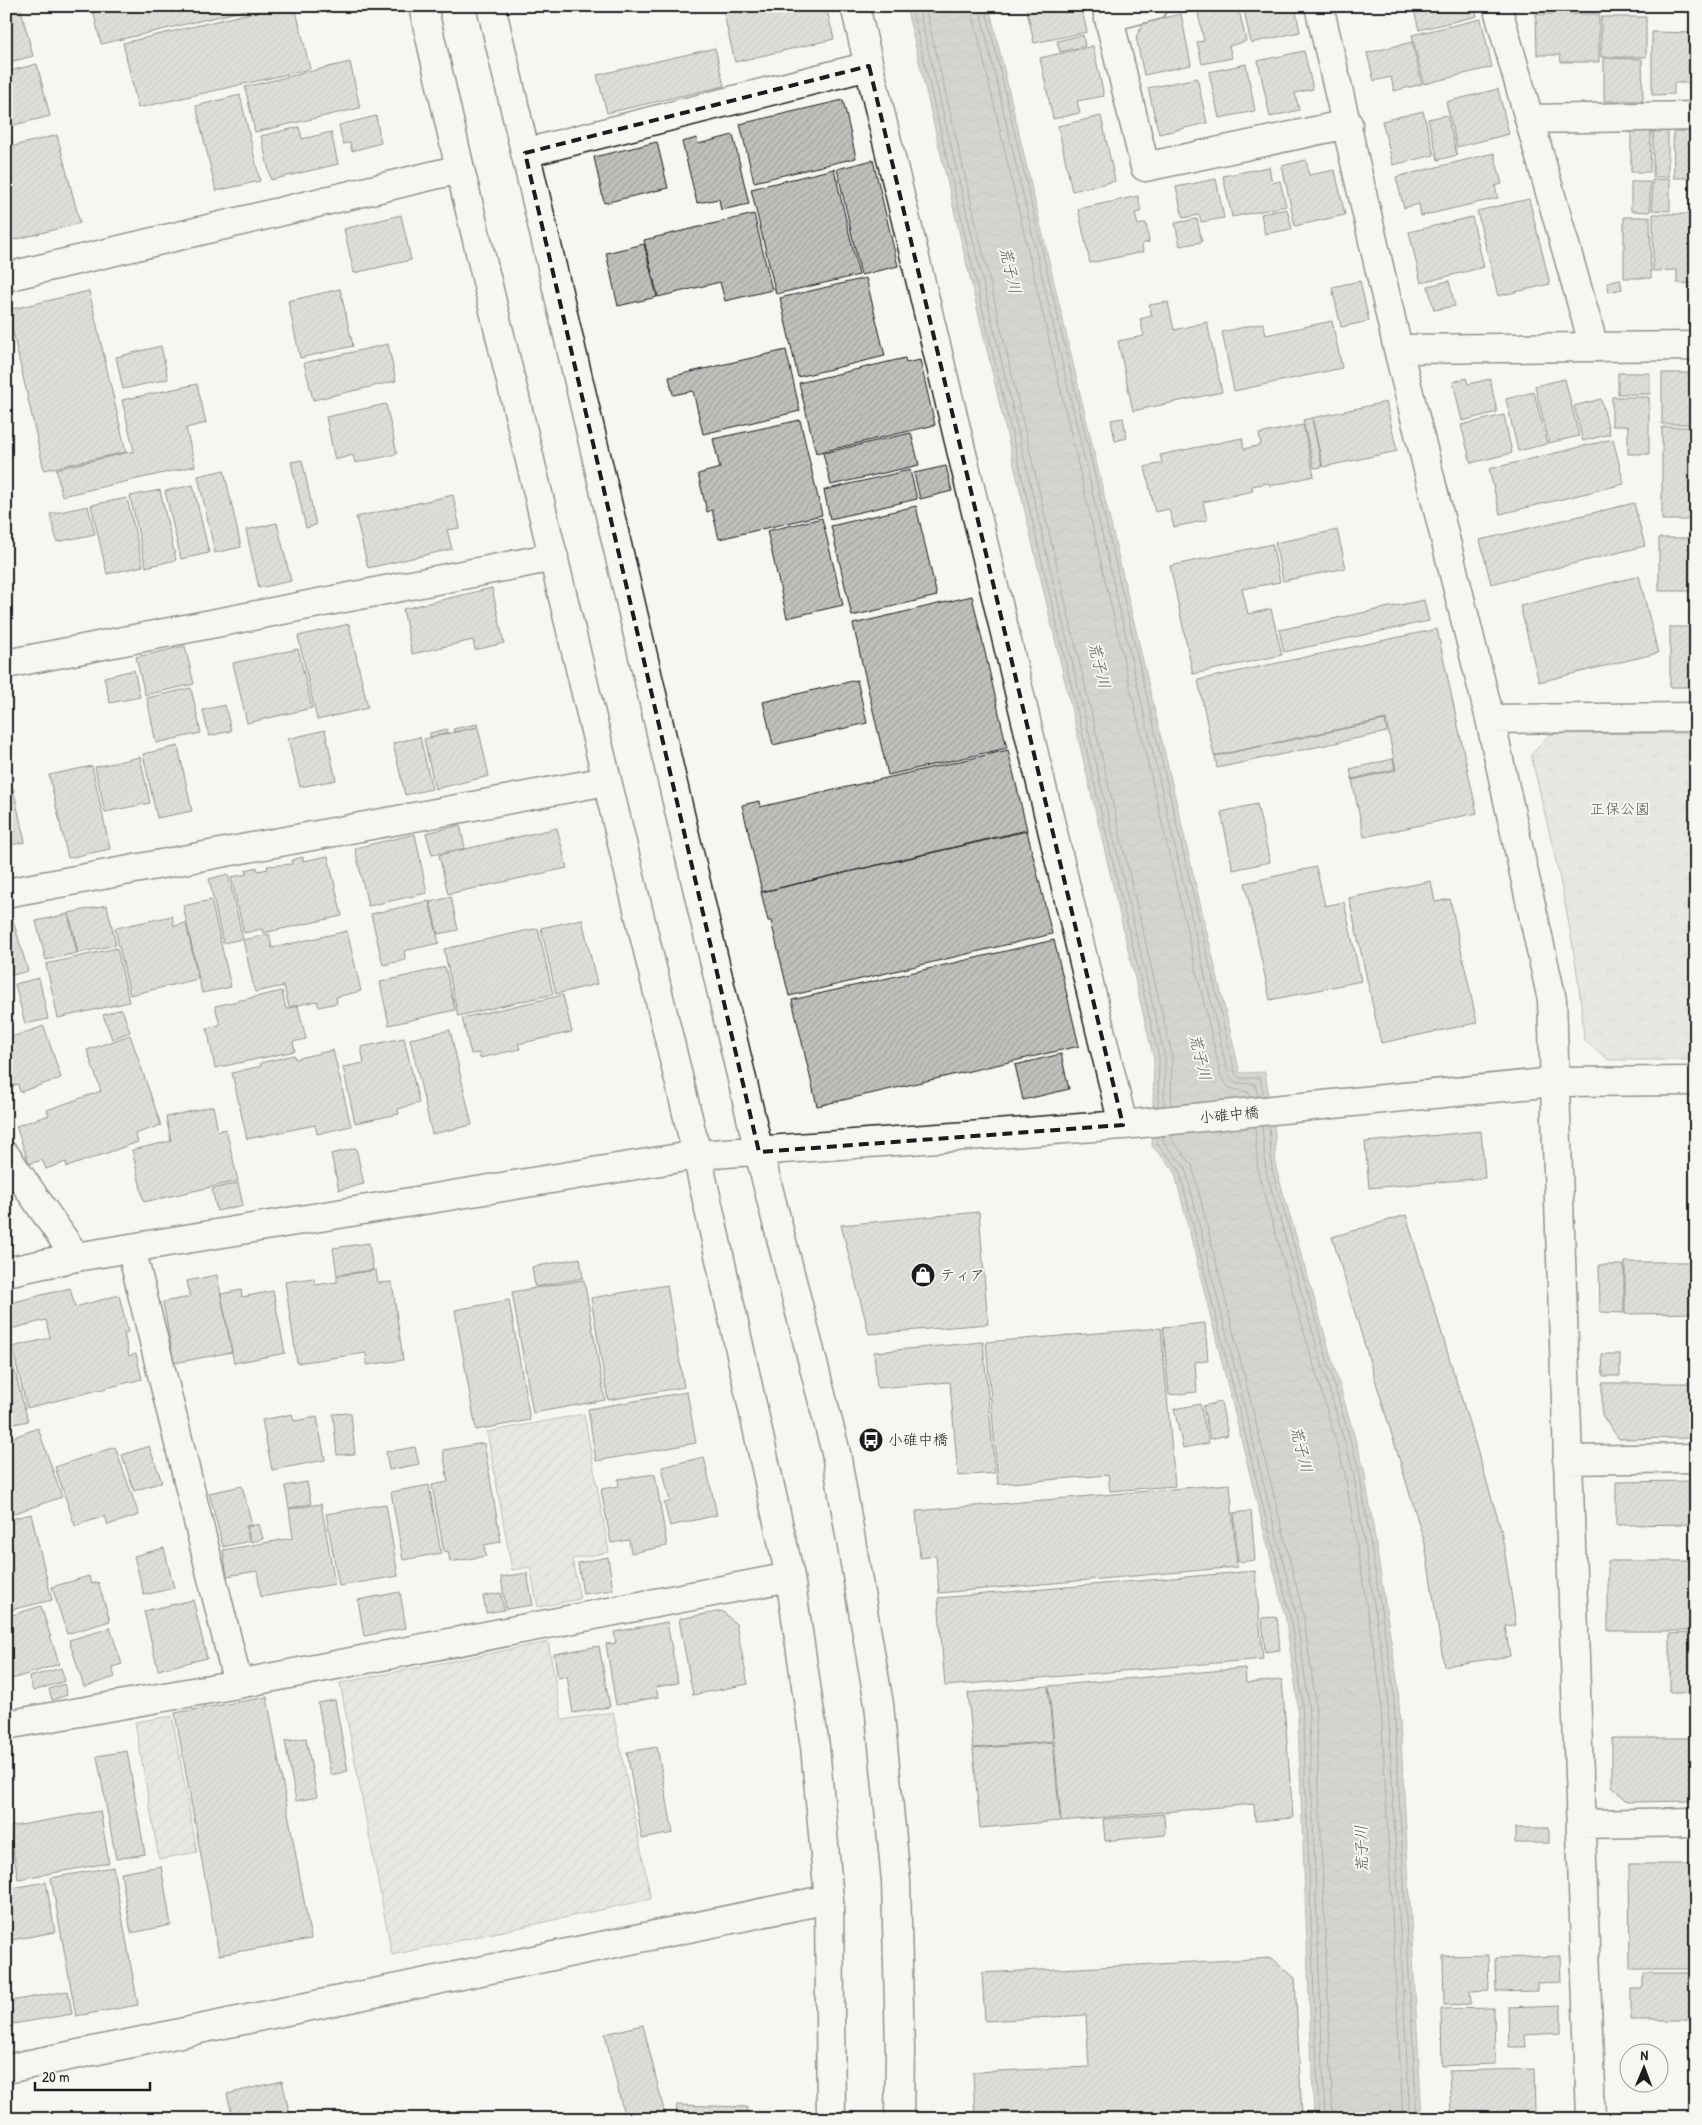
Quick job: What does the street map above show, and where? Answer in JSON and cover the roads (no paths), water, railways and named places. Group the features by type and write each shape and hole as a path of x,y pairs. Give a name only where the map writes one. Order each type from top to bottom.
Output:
{"street":[{"path":"423,6 460,169 697,1155 790,1577 815,1747 829,1899 831,2119"},
{"path":"491,6 759,1152 836,1452 879,1704 896,1881 900,2050 899,2119"},
{"path":"855,6 1124,1125"},
{"path":"1153,6 1108,12 1146,167 1348,124"},
{"path":"1319,6 1348,124 1398,350 1490,719 1552,1000 1592,2119"},
{"path":"1497,6 1594,347"},
{"path":"525,153 869,66"},
{"path":"1529,119 1696,116"},
{"path":"6,277 460,169"},
{"path":"1398,350 1696,346"},
{"path":"6,664 554,557"},
{"path":"1490,719 1696,717"},
{"path":"6,893 607,781"},
{"name":"小碓中橋","path":"6,1272 76,1257 697,1155 1124,1125 1554,1082 1696,1081"},
{"path":"6,1156 76,1257"},
{"path":"131,1248 238,1684"},
{"path":"1568,1460 1696,1458"},
{"path":"6,1725 238,1684 790,1577"},
{"path":"1581,1824 1696,1822"},
{"path":"6,2069 829,1899"}],"water":[{"name":"荒子川","path":"906,6 989,6 1240,1073 1265,1072 1275,1133 1276,1168 1364,1469 1398,1685 1422,2119 1314,2119 1297,1698 1285,1615 1174,1170 1152,1146 1154,1060"}],"place":[{"name":"ティア","path":"923,1275"},
{"name":"小碓中橋","path":"871,1440"}],"park label":[{"name":"正保公園","path":"1620,809"}]}
